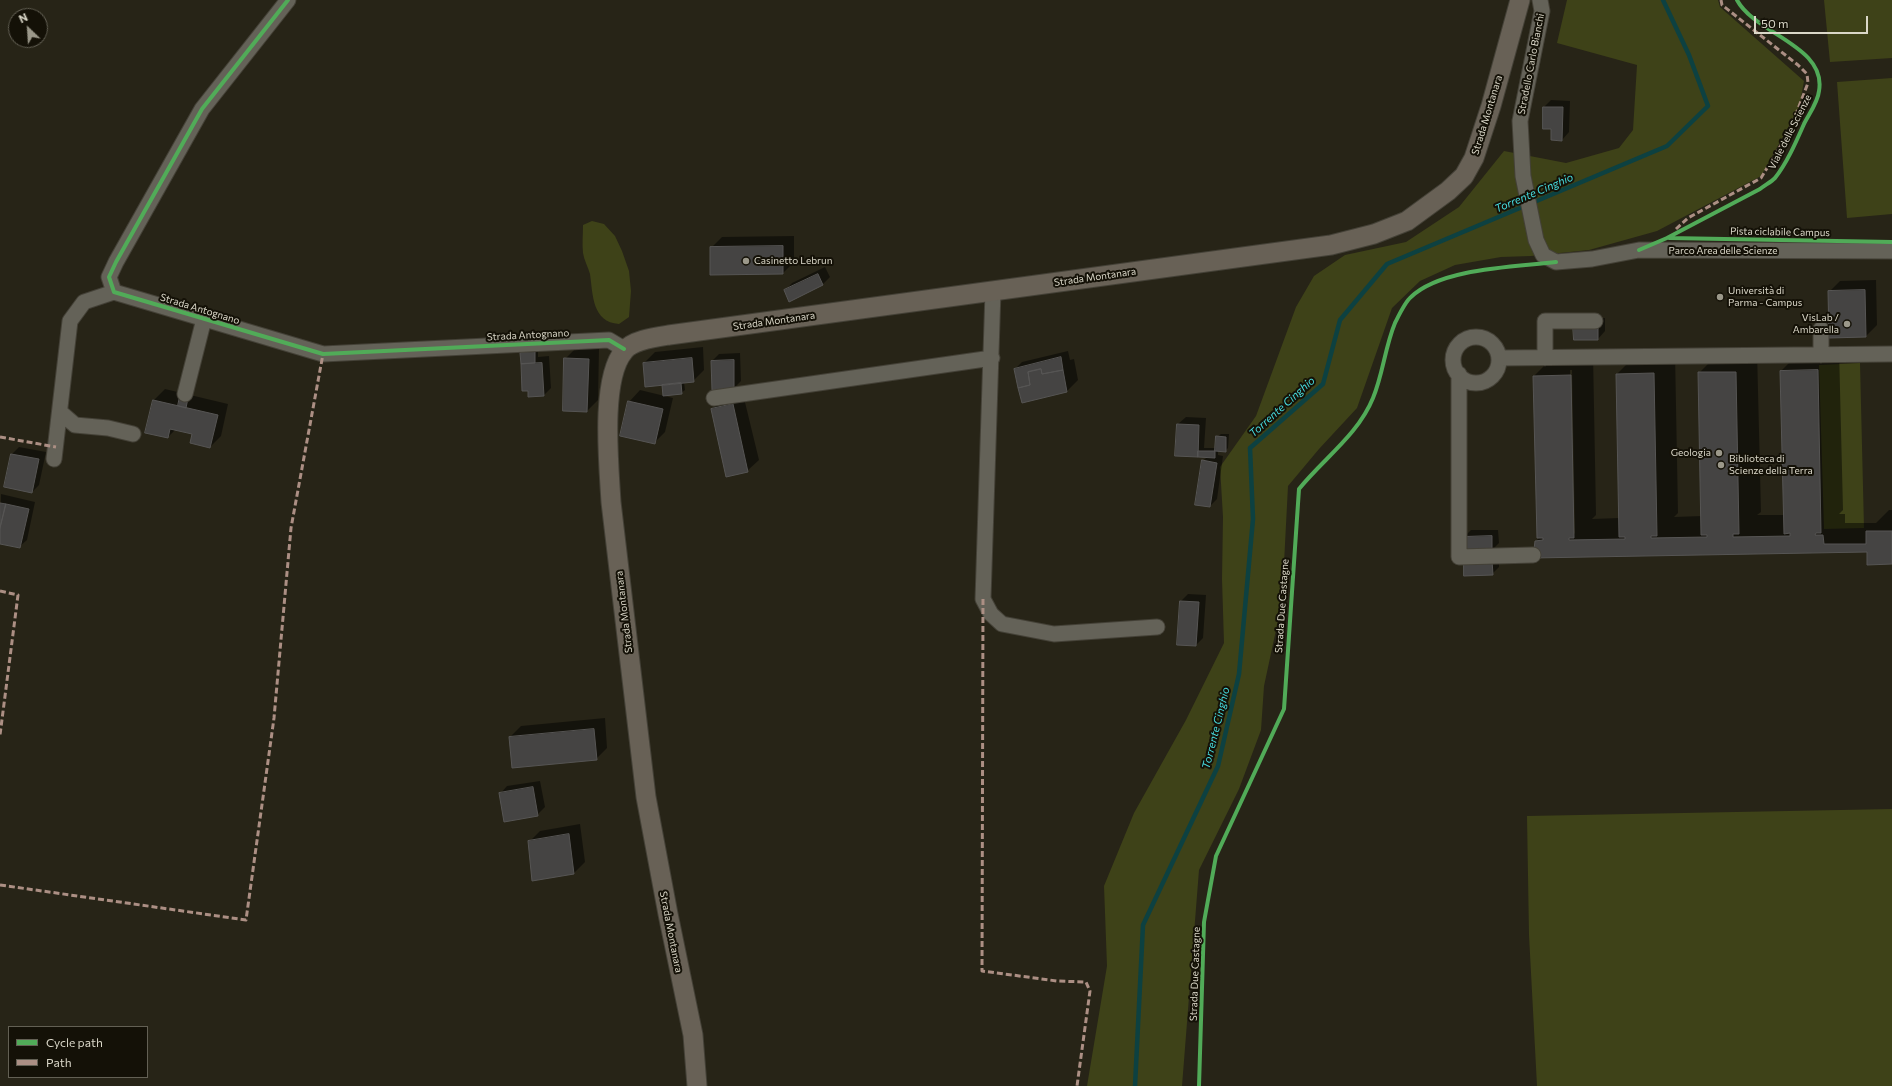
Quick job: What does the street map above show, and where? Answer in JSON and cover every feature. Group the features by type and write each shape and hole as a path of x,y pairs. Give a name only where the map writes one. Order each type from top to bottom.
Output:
{"main road":[{"name":"Strada Montanara","path":"697,1086 693,1035 646,797 612,502 608,460 608,403 618,359 624,349 643,340 669,335 1331,245 1374,234 1407,221 1448,191 1464,176 1474,158 1491,106 1520,0"}],"street":[{"path":"54,459 70,321 84,302 114,292 108,277 202,109 288,0"},
{"name":"Stradello Carlo Bianchi","path":"1540,0 1542,11 1520,121 1522,176 1536,240 1543,255 1556,262"},
{"name":"Parco Area delle Scienze","path":"1556,262 1592,259 1639,250 1892,251"},
{"path":"993,291 983,599 991,614 1002,624 1054,634 1157,627"},
{"name":"Strada Antognano","path":"114,292 323,354 609,340 624,349"},
{"path":"185,394 204,319"},
{"path":"1545,358 1545,321 1595,321"},
{"path":"1821,328 1821,355"},
{"path":"1480,337 1488,340 1496,347 1499,358 1496,372 1491,378 1477,383 1469,381 1459,374 1454,365 1453,358 1455,350 1466,339 1480,337"},
{"path":"1499,358 1892,354"},
{"path":"714,398 992,358"},
{"path":"1459,374 1459,557 1533,554"},
{"path":"60,412 74,424 108,428 133,434"}],"green space":[{"path":"1567,0 1718,0 1720,7 1804,81 1799,108 1761,176 1657,231 1589,250 1531,256 1501,257 1455,265 1420,281 1392,308 1357,408 1319,449 1288,486 1282,602 1264,686 1261,730 1239,789 1199,870 1182,1086 1087,1086 1107,966 1104,886 1134,813 1186,720 1224,643 1222,579 1223,517 1220,467 1256,416 1296,307 1314,276 1345,255 1406,242 1459,207 1504,151 1566,163 1619,148 1633,130 1637,65 1557,43"},
{"path":"1824,0 1892,0 1892,58 1830,62"},
{"path":"1892,78 1892,214 1847,218 1837,82"},
{"path":"592,221 604,224 615,236 629,271 631,291 629,317 619,324 610,322 604,318 599,313 593,299 590,274 584,256 583,246 583,225"},
{"path":"1860,363 1864,528 1824,529 1819,365"},
{"path":"1892,809 1892,1086 1537,1086 1529,935 1527,816"}],"building":[{"path":"1543,107 1563,107 1562,141 1551,140 1551,129 1543,129"},
{"name":"Casinetto Lebrun","path":"783,246 783,274 710,275 710,247"},
{"path":"818,274 823,285 789,302 784,290"},
{"name":"VisLab / Ambarella","path":"1865,290 1866,337 1829,338 1828,291"},
{"path":"1573,325 1598,325 1598,340 1574,340"},
{"path":"535,352 535,363 521,364 520,353"},
{"path":"1061,357 1063,370 1042,374 1041,369 1028,372 1030,385 1018,388 1014,369"},
{"path":"564,358 589,359 587,412 563,411"},
{"path":"692,358 694,382 645,387 643,363"},
{"path":"734,360 734,389 712,390 711,361"},
{"path":"542,363 544,396 528,397 528,391 522,391 521,364"},
{"path":"1041,369 1042,374 1063,370 1067,392 1022,403 1018,388 1030,385 1028,372"},
{"name":"Geologia","path":"1818,370 1821,533 1816,533 1815,535 1823,535 1824,544 1866,544 1866,531 1892,531 1892,564 1867,565 1867,552 1533,558 1535,541 1543,540 1543,538 1537,538 1533,376 1571,375 1574,538 1569,538 1569,540 1625,539 1625,537 1619,537 1616,374 1654,373 1657,536 1651,536 1651,538 1707,537 1707,535 1701,535 1698,372 1736,372 1739,534 1733,534 1733,537 1790,536 1790,533 1784,534 1780,371"},
{"path":"681,383 682,394 663,396 662,385"},
{"path":"180,396 188,398 186,408 178,406"},
{"path":"153,400 218,415 210,448 190,443 192,434 170,429 168,438 145,433"},
{"path":"628,401 663,409 655,444 620,436"},
{"path":"733,404 748,472 726,477 711,409"},
{"path":"1177,424 1199,425 1198,457 1175,456"},
{"path":"1216,436 1226,437 1226,452 1215,451"},
{"path":"1198,451 1215,451 1215,458 1198,457"},
{"path":"11,454 39,459 32,493 4,487"},
{"path":"1202,460 1217,463 1210,507 1195,505"},
{"path":"0,503 6,504 0,528"},
{"path":"6,504 29,509 20,548 0,544 0,528"},
{"path":"1492,536 1492,552 1463,552 1463,537"},
{"path":"1464,560 1492,560 1493,575 1464,576"},
{"path":"1180,601 1199,602 1196,646 1177,645"},
{"path":"594,729 597,760 512,768 509,737"},
{"path":"533,787 538,816 504,822 499,793"},
{"path":"569,834 574,874 532,881 528,841"}],"waterway":[{"name":"Torrente Cinghio","path":"1135,1086 1143,925 1218,766 1239,674 1253,519 1250,448 1323,384 1340,320 1387,264 1667,146 1708,106 1689,55 1663,0"}],"marked path":[{"path":"1676,229 1688,218 1761,178 1789,132 1808,83 1807,74 1798,65 1722,5 1721,0"},
{"path":"0,885 246,920 274,718 291,528 323,354"},
{"path":"0,437 56,447"},
{"path":"0,591 18,595 0,735"},
{"path":"983,599 982,971 1057,981 1086,982 1090,991 1077,1086"}],"cycle path":[{"path":"288,0 202,109 116,262 109,277 114,292 323,354 609,340 624,349"},
{"name":"Viale delle Scienze","path":"1639,250 1667,238 1760,189 1775,178 1787,159 1817,99 1819,91 1819,76 1812,63 1801,51 1746,12 1737,0"},
{"name":"Pista ciclabile Campus","path":"1669,238 1892,242"},
{"name":"Strada Due Castagne","path":"1199,1086 1204,922 1216,856 1284,709 1299,489 1349,435 1366,411 1373,398 1379,380 1395,323 1404,305 1411,297 1424,287 1459,274 1479,270 1556,262"}],"place":[{"name":"Casinetto Lebrun","path":"746,261"},
{"name":"Università di Parma - Campus","path":"1720,297"},
{"name":"VisLab / Ambarella","path":"1847,324"},
{"name":"Geologia","path":"1719,453"},
{"name":"Biblioteca di Scienze della Terra","path":"1721,465"}]}
